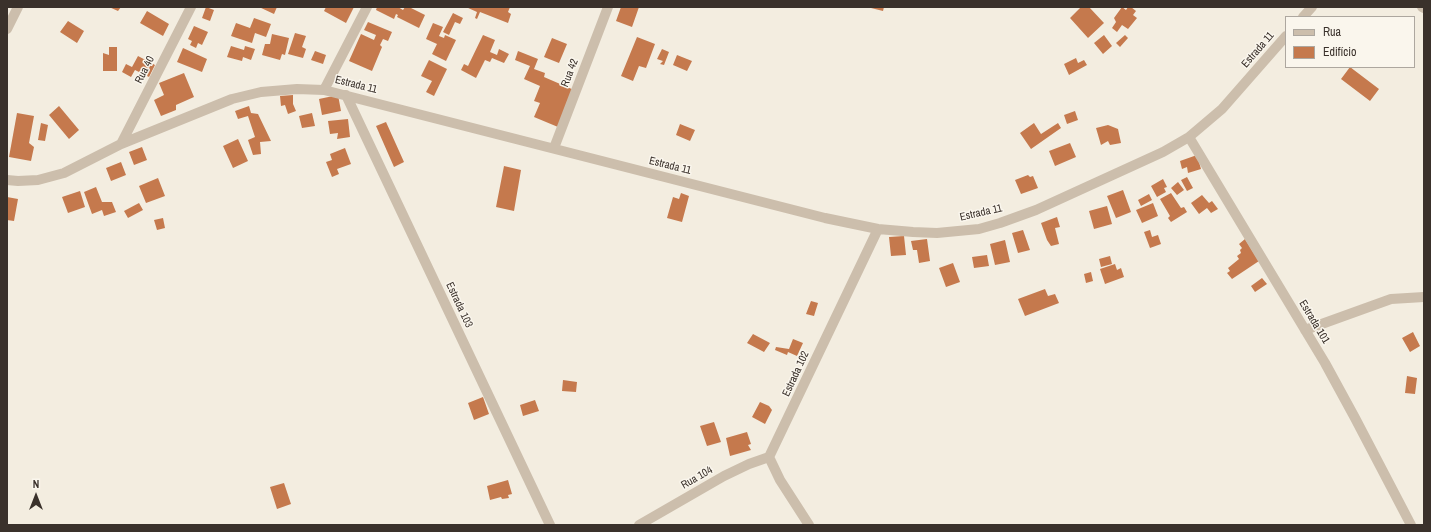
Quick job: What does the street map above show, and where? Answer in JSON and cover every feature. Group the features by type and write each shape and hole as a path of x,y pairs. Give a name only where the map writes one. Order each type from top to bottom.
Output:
{"street":[{"path":"7,28 18,7"},
{"name":"Rua 40","path":"121,144 190,7"},
{"path":"324,90 367,7"},
{"name":"Rua 42","path":"554,148 608,7"},
{"path":"1304,16 1312,7"},
{"name":"Estrada 11","path":"7,180 38,180 64,173 121,144 232,99 261,92 297,89 324,90 825,218 878,229 937,233 979,229 1036,210 1163,152 1189,137 1222,109 1285,37"},
{"name":"Estrada 103","path":"346,95 550,525"},
{"name":"Estrada 101","path":"1189,137 1305,330 1355,418 1411,525"},
{"name":"Estrada 102","path":"769,457 878,229"},
{"path":"1305,330 1391,299 1424,297"},
{"path":"769,457 780,480 809,525"},
{"name":"Rua 104","path":"639,525 724,476 749,464 769,457"}],"building":[{"path":"109,7 121,7 118,11"},
{"path":"206,7 214,10 210,21 202,18"},
{"path":"259,7 277,7 274,14"},
{"path":"326,7 354,7 346,23 324,11"},
{"path":"377,7 398,7 403,10 405,7 409,7 425,15 419,28 397,17 398,15 396,14 394,19 376,10"},
{"path":"466,7 510,7 508,12 511,14 508,23 480,12 477,19 475,18 477,12"},
{"path":"621,7 639,7 632,27 616,21"},
{"path":"867,7 884,7 883,11"},
{"path":"1081,7 1089,7 1104,23 1088,38 1070,18"},
{"path":"1122,7 1126,10 1128,7 1131,7 1136,11 1133,15 1137,18 1128,29 1122,25 1117,32 1112,28 1116,22 1114,18"},
{"path":"147,11 169,24 163,36 140,23"},
{"path":"453,13 463,18 460,24 455,22 449,35 443,32"},
{"path":"254,18 271,24 266,37 255,33 252,43 231,36 236,23 250,28"},
{"path":"68,21 84,31 77,43 60,32"},
{"path":"368,22 392,32 388,41 383,39 380,45 382,47 372,71 349,61 361,34 374,40 376,35 364,30"},
{"path":"433,23 443,27 439,36 444,38 445,35 456,40 446,61 432,54 437,44 426,39"},
{"path":"194,26 208,32 202,45 198,43 196,48 190,45 192,41 188,39"},
{"path":"295,33 306,36 302,47 306,49 303,58 288,54"},
{"path":"272,34 289,38 285,55 282,54 280,60 262,55 265,44 270,44"},
{"path":"483,35 495,40 490,52 497,55 499,49 509,54 504,63 492,58 490,62 485,60 476,78 461,70 464,64 468,66"},
{"path":"1104,35 1112,46 1103,54 1094,43"},
{"path":"1125,35 1128,38 1120,47 1116,43"},
{"path":"637,37 655,44 646,68 639,66 633,81 621,76"},
{"path":"552,38 567,44 559,63 544,57"},
{"path":"231,46 244,50 245,46 255,49 251,60 243,57 242,61 227,57"},
{"path":"109,47 117,47 117,71 103,71 103,53 109,55"},
{"path":"183,48 207,59 202,72 177,62"},
{"path":"662,49 669,52 664,65 660,64 663,61 657,59"},
{"path":"315,51 326,55 323,64 311,60"},
{"path":"518,51 538,59 534,69 545,73 544,77 574,90 558,127 534,117 540,103 534,101 540,86 524,79 530,66 515,60"},
{"path":"677,55 692,61 687,71 673,65"},
{"path":"138,56 155,65 149,77 135,70 131,77 122,72 126,64 132,67"},
{"path":"1076,58 1078,63 1084,60 1087,65 1069,75 1064,64"},
{"path":"429,60 447,69 434,96 426,92 432,81 421,76"},
{"path":"1349,68 1351,68 1379,89 1370,101 1341,79"},
{"path":"184,73 194,97 176,105 176,110 161,116 154,100 164,95 159,83"},
{"path":"293,95 293,104 296,111 288,114 285,105 281,106 280,96"},
{"path":"338,95 341,111 322,115 319,99"},
{"path":"59,106 79,130 69,139 49,115"},
{"path":"249,106 251,113 258,114 271,141 260,142 261,154 253,155 248,140 255,137 248,116 238,119 235,111"},
{"path":"1075,111 1078,120 1067,124 1064,115"},
{"path":"17,113 34,116 29,143 34,147 31,161 9,157"},
{"path":"312,113 315,126 302,128 299,116"},
{"path":"348,119 350,137 337,139 338,133 330,134 328,121"},
{"path":"386,122 404,162 394,167 376,126"},
{"path":"41,123 48,125 45,141 38,140"},
{"path":"1034,123 1041,134 1058,123 1061,128 1031,149 1020,133"},
{"path":"680,124 695,130 690,141 676,135"},
{"path":"1108,125 1118,129 1121,143 1110,145 1108,141 1101,145 1096,128"},
{"path":"238,139 248,161 233,168 223,146"},
{"path":"1070,143 1076,157 1055,166 1049,151"},
{"path":"142,147 147,160 134,165 129,152"},
{"path":"345,148 351,164 337,169 339,174 332,177 326,162 332,160 330,154"},
{"path":"1197,155 1201,169 1188,173 1187,167 1182,169 1180,161"},
{"path":"121,162 126,175 111,181 106,168"},
{"path":"504,166 521,170 514,211 496,207"},
{"path":"1028,175 1030,177 1033,176 1038,188 1021,194 1015,180"},
{"path":"1187,177 1193,188 1187,191 1181,180"},
{"path":"158,178 165,196 146,203 139,186"},
{"path":"1163,179 1167,187 1164,188 1166,192 1157,197 1151,186"},
{"path":"1178,182 1184,190 1177,195 1171,188"},
{"path":"96,187 102,202 112,202 116,212 104,216 102,210 92,214 84,192"},
{"path":"1123,190 1131,212 1116,218 1107,196"},
{"path":"80,191 85,207 68,213 62,197"},
{"path":"681,193 689,196 682,222 667,218 673,197 679,199"},
{"path":"1171,193 1181,208 1184,207 1187,212 1171,222 1168,218 1170,216 1160,199"},
{"path":"1149,194 1152,200 1141,206 1138,200"},
{"path":"1202,195 1209,203 1212,201 1218,209 1211,213 1207,208 1199,214 1191,203"},
{"path":"7,197 18,199 14,221 7,220"},
{"path":"139,203 143,210 128,218 124,211"},
{"path":"1153,203 1158,216 1142,223 1136,210"},
{"path":"1107,206 1112,224 1094,229 1089,211"},
{"path":"1057,217 1060,227 1055,228 1059,244 1051,246 1047,240 1041,223"},
{"path":"163,218 165,228 157,230 154,220"},
{"path":"1023,230 1030,250 1018,253 1012,233"},
{"path":"1150,230 1152,237 1158,235 1161,244 1150,248 1144,232"},
{"path":"904,236 906,255 891,256 889,237"},
{"path":"927,239 930,261 919,263 917,250 913,250 911,241"},
{"path":"1245,239 1259,261 1232,279 1227,273 1230,271 1228,268 1239,259 1237,256 1241,253 1240,250 1242,248 1239,244"},
{"path":"1005,240 1010,262 995,265 990,244"},
{"path":"987,255 989,266 974,268 972,257"},
{"path":"1110,256 1112,264 1101,267 1099,259"},
{"path":"953,263 960,282 946,287 939,268"},
{"path":"1115,264 1117,270 1121,268 1124,277 1105,284 1100,269"},
{"path":"1091,272 1093,281 1086,283 1084,274"},
{"path":"1262,278 1267,284 1255,292 1251,286"},
{"path":"1045,289 1048,296 1055,294 1059,303 1025,316 1018,299"},
{"path":"811,301 818,303 814,316 806,314"},
{"path":"1413,332 1420,346 1410,352 1402,338"},
{"path":"753,334 770,343 764,352 747,343"},
{"path":"793,339 803,343 797,356 788,352 787,355 775,350 776,347 789,349"},
{"path":"1407,376 1417,378 1415,394 1405,393"},
{"path":"563,380 577,382 576,392 562,391"},
{"path":"483,397 489,414 474,420 468,403"},
{"path":"535,400 539,411 523,416 520,405"},
{"path":"760,402 769,406 772,410 765,424 752,417"},
{"path":"714,422 721,442 707,446 700,426"},
{"path":"747,432 751,444 748,445 751,450 730,456 726,438"},
{"path":"508,480 512,494 508,495 509,498 502,499 501,497 490,500 487,486"},
{"path":"284,483 291,504 277,509 270,487"}]}
